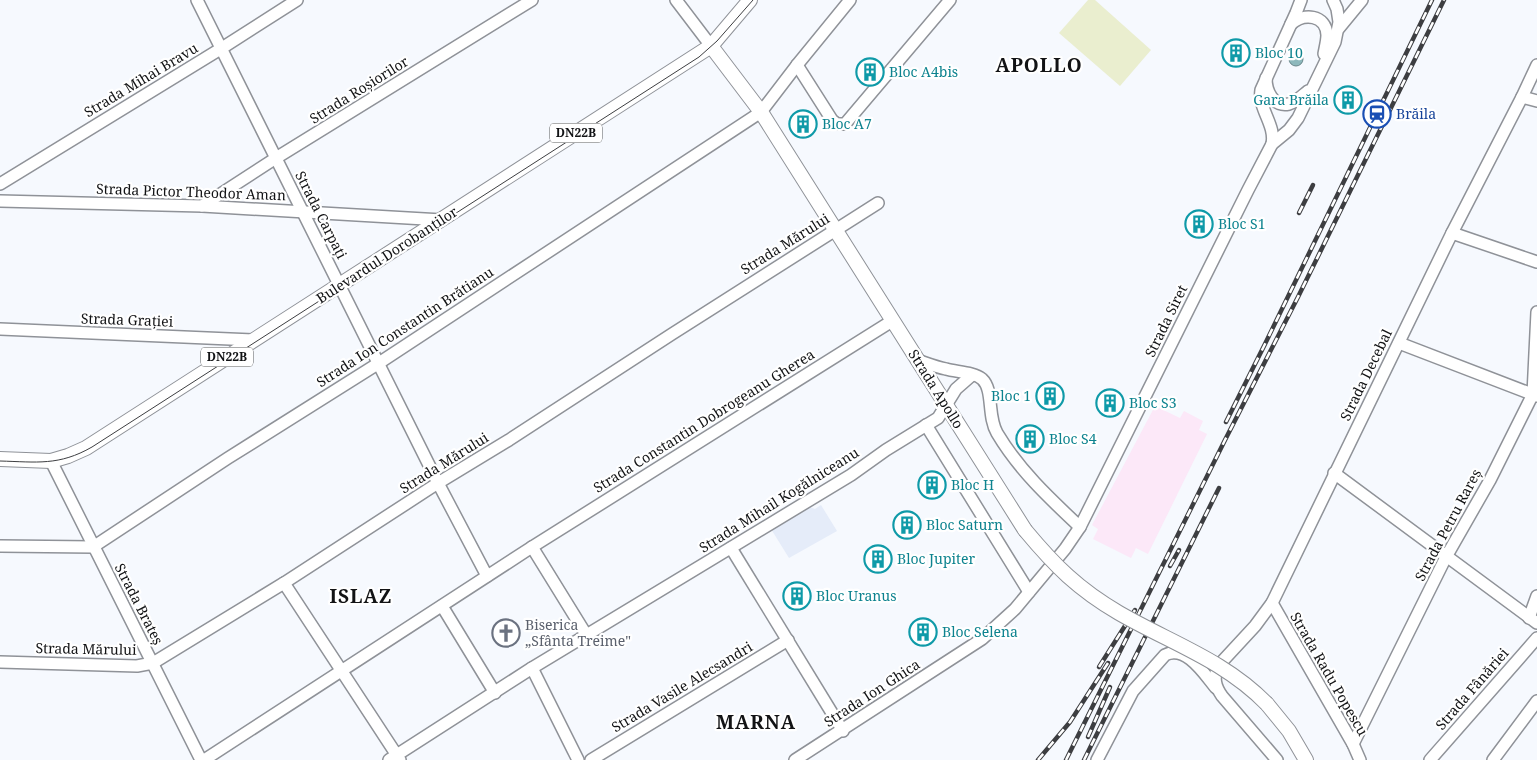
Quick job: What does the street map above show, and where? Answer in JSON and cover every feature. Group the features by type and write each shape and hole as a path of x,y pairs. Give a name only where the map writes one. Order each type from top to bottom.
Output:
{"main road":[{"name":"Bulevardul Dorobanților","path":"0,459 51,460 68,456 86,448 711,46 750,0"},
{"name":"Strada Apollo","path":"711,46 761,112 1025,530 1063,573 1082,588 1121,614 1187,647 1242,681 1267,704 1289,731 1306,760"}],"street":[{"name":"Strada Carpați","path":"197,0 438,483 487,576"},
{"name":"Strada Mihai Bravu","path":"0,184 297,0"},
{"name":"Strada Roșiorilor","path":"202,206 276,158 532,0"},
{"name":"Strada Apollo","path":"676,0 711,46"},
{"name":"Strada Ion Constantin Brătianu","path":"93,547 228,458 379,363 761,112 850,0"},
{"path":"797,65 832,120 837,124 845,124 950,0"},
{"path":"1272,144 1273,134 1260,94 1266,76 1301,0"},
{"path":"1333,0 1339,16 1339,28"},
{"path":"1339,28 1362,0"},
{"name":"Strada Siret","path":"1291,24 1296,19 1306,17 1315,18 1322,22 1327,35 1322,67"},
{"name":"Strada Siret","path":"1050,568 1080,526 1272,144 1293,124 1335,42 1339,28"},
{"name":"Strada Decebal","path":"1218,690 1215,679 1218,666 1255,626 1272,603 1452,233 1537,65"},
{"name":"Strada Siret","path":"1266,76 1268,93 1280,103 1293,102 1311,88"},
{"path":"1522,97 1537,101"},
{"name":"Strada Pictor Theodor Aman","path":"0,201 202,206 442,220"},
{"name":"Strada Mărului","path":"0,662 137,666 153,663 284,583 878,203"},
{"path":"1452,233 1537,262"},
{"name":"Strada Petru Rareș","path":"1353,744 1446,558 1535,395 1537,312"},
{"name":"Strada Constantin Dobrogeanu Gherea","path":"442,606 532,547 892,320"},
{"name":"Strada Grației","path":"0,329 253,340"},
{"path":"1399,343 1535,395"},
{"path":"917,360 980,377 988,387 992,422 1013,457 1040,489 1080,526"},
{"name":"Strada Mihail Kogălniceanu","path":"494,693 532,668 851,475 940,416 956,389 972,375"},
{"path":"926,425 1029,592"},
{"name":"Strada Brateș","path":"51,460 93,547 203,760"},
{"path":"1334,473 1533,621 1537,596"},
{"path":"0,546 93,547"},
{"path":"532,547 587,636"},
{"path":"731,548 842,731"},
{"name":"Strada Ion Ghica","path":"795,760 982,639 999,626 1050,568"},
{"path":"203,760 343,671 442,606 494,693 395,758 343,671 284,583"},
{"name":"Strada Radu Popescu","path":"1272,603 1353,744 1360,760"},
{"name":"Strada Fânăriei","path":"1430,760 1537,638"},
{"name":"Strada Vasile Alecsandri","path":"591,760 788,640"},
{"path":"1097,760 1133,691 1164,655 1170,652 1186,656 1202,671 1277,760"},
{"path":"532,668 578,760"},
{"path":"1493,760 1537,701"}],"shaded area":[{"path":"1155,406 1180,418 1184,411 1203,421 1199,430 1207,434 1148,554 1136,548 1131,558 1093,539 1098,529 1092,525"},
{"path":"821,505 837,531 789,558 771,529 807,506 815,509"}],"green space":[{"path":"1088,0 1095,0 1151,50 1120,86 1059,33"}],"water":[{"path":"1293,52 1299,52 1303,59 1299,66 1293,66 1289,62 1289,56"}],"tram line":[{"path":"0,461 48,462 69,457 92,447 699,57 717,41 753,0"}],"railway":[{"path":"1226,422 1432,0"},
{"path":"1066,760 1298,297 1444,0"},
{"path":"1299,213 1313,185"},
{"path":"1084,760 1219,488"},
{"path":"1170,566 1179,550"},
{"path":"1099,667 1135,610"},
{"path":"1038,760 1070,722 1108,663"},
{"path":"1088,737 1110,687"}],"place":[{"name":"Bloc 10","path":"1236,53"},
{"name":"Bloc A4bis","path":"870,72"},
{"name":"Gara Brăila","path":"1348,100"},
{"name":"Brăila","path":"1377,114"},
{"name":"Bloc A7","path":"803,124"},
{"name":"Bloc S1","path":"1199,224"},
{"name":"Bloc 1","path":"1050,396"},
{"name":"Bloc S3","path":"1110,403"},
{"name":"Bloc S4","path":"1030,439"},
{"name":"Bloc H","path":"932,485"},
{"name":"Bloc Saturn","path":"907,525"},
{"name":"Bloc Jupiter","path":"878,559"},
{"name":"Bloc Uranus","path":"797,596"},
{"name":"Bloc Selena","path":"923,632"},
{"name":"Biserica „Sfânta Treime\"","path":"506,633"}],"district":[{"name":"APOLLO","path":"1039,65"},
{"name":"ISLAZ","path":"361,596"},
{"name":"MARNA","path":"756,722"}]}
